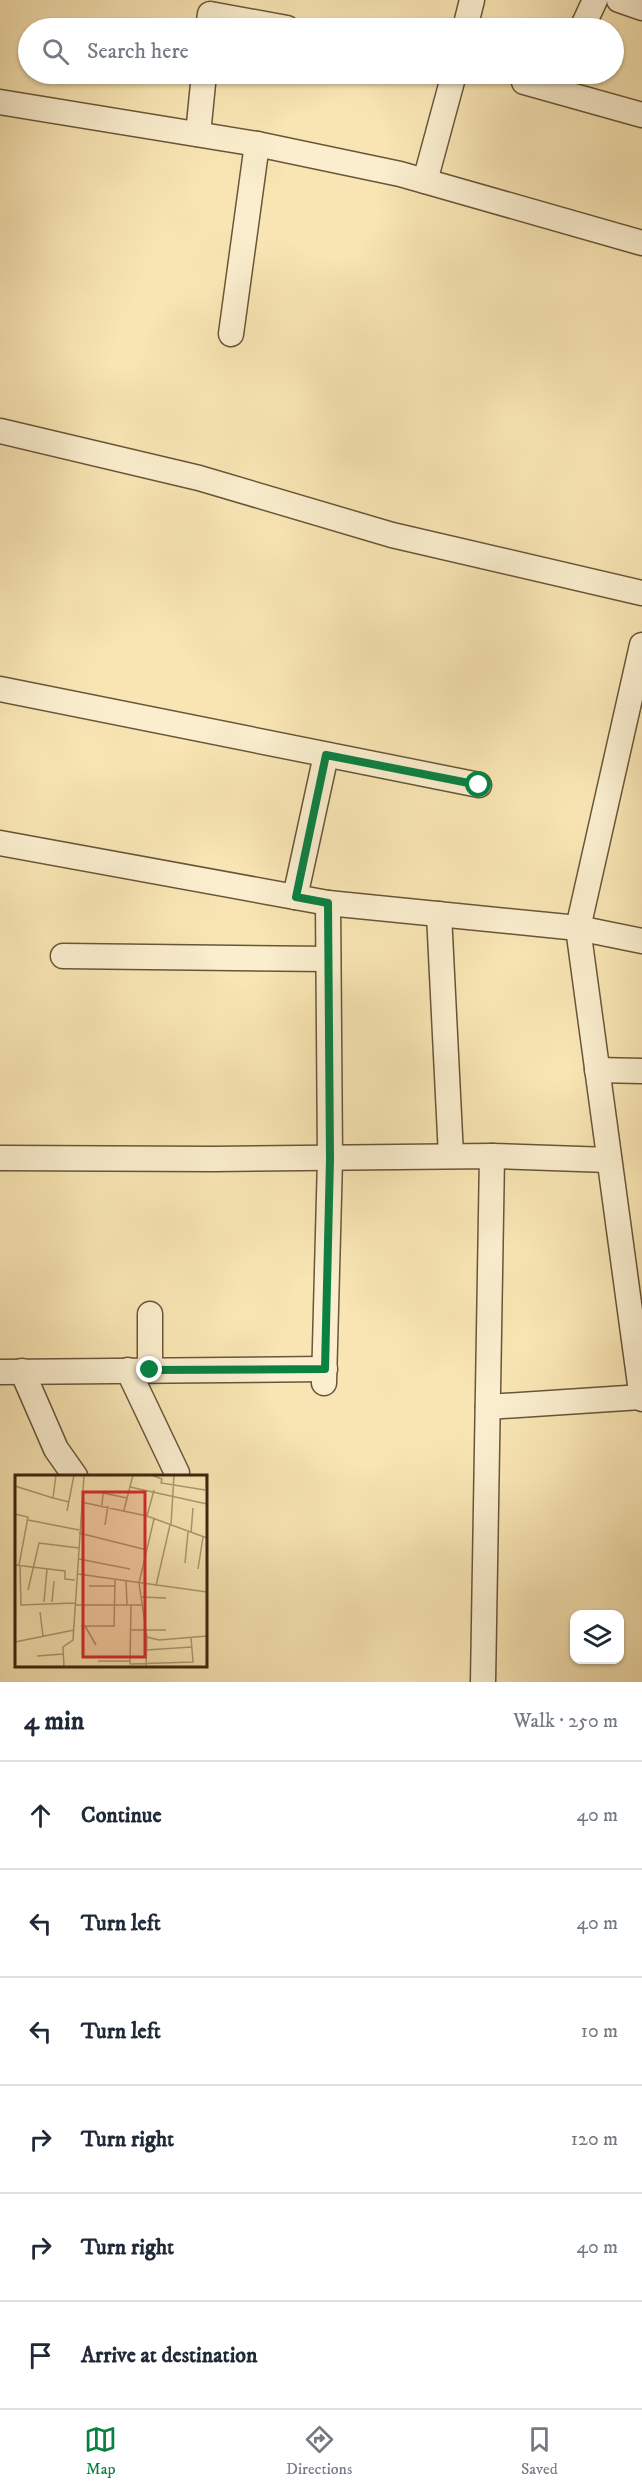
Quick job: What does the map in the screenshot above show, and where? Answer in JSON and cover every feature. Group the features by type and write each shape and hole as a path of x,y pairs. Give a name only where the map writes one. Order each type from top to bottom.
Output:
{"street":[{"path":"468,18 472,0"},
{"path":"587,18 595,0"},
{"path":"619,0 642,8"},
{"path":"209,18 210,14 232,18"},
{"path":"198,134 203,84"},
{"path":"425,181 450,84"},
{"path":"562,84 642,115"},
{"path":"0,102 257,144 425,181 642,243"},
{"path":"231,334 257,144"},
{"path":"0,431 199,478 403,538 642,593"},
{"path":"488,1407 642,1397 578,928 642,645"},
{"path":"0,689 479,785"},
{"path":"296,897 326,755"},
{"path":"0,843 328,903 578,928 642,941"},
{"path":"74,1475 56,1449 11,1371 139,1370 325,1376 330,1159 328,903"},
{"path":"439,914 451,1156"},
{"path":"63,956 328,959"},
{"path":"597,1070 642,1071"},
{"path":"483,1682 492,1156"},
{"path":"0,1158 330,1159 492,1156 609,1160"},
{"path":"150,1314 139,1370 177,1473"}],"route":[{"path":"150,1370 325,1369 330,1159 328,903 296,897 326,755 479,785"}]}
